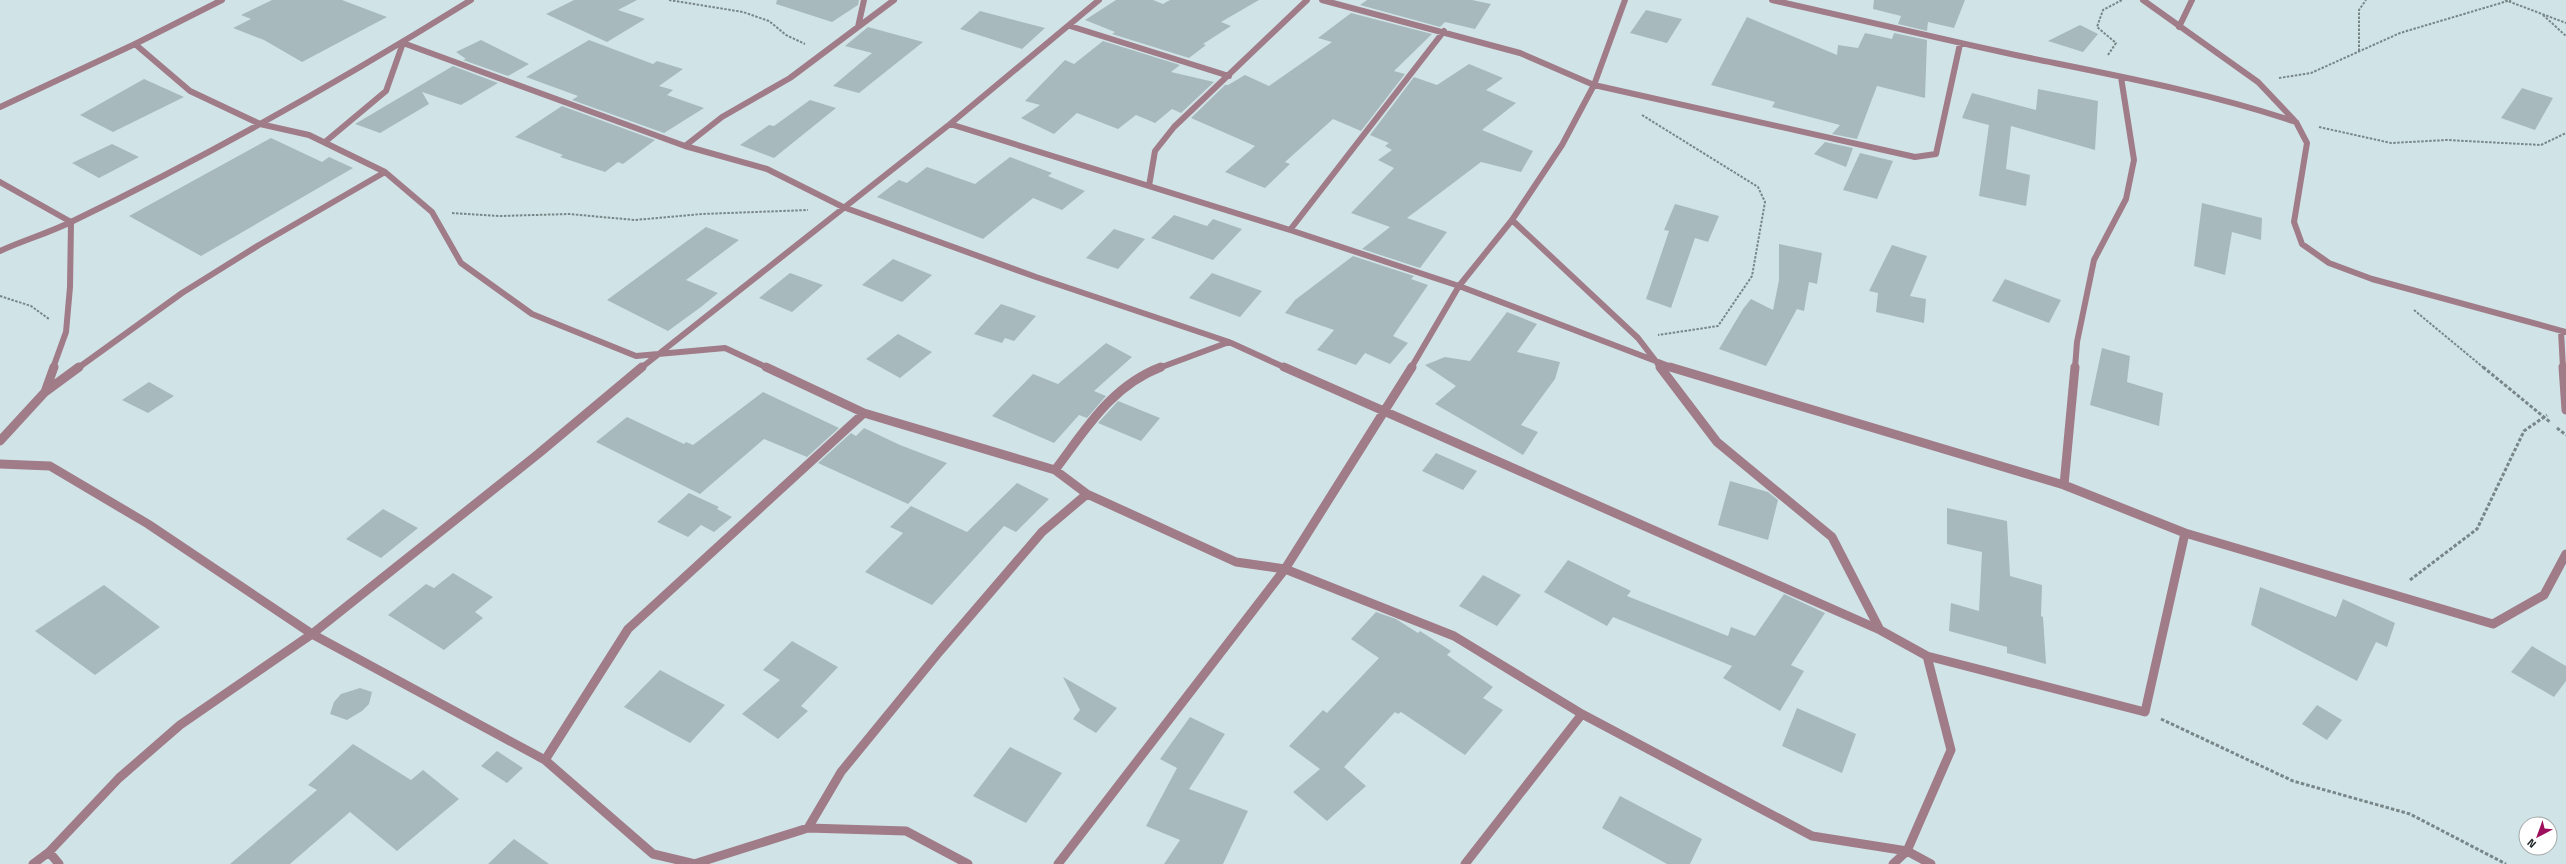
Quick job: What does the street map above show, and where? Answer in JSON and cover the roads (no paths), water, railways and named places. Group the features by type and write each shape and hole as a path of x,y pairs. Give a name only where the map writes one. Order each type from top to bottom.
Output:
{"street":[{"path":"0,107 135,44 222,0"},
{"path":"0,251 71,222 260,124 403,43 471,0"},
{"path":"858,26 864,0"},
{"path":"685,146 722,117 790,78 894,0"},
{"path":"33,864 49,852 119,778 180,725 312,634 538,454 618,386 950,124 1070,26 1099,0"},
{"path":"1149,186 1154,151 1174,127 1307,0"},
{"path":"1322,0 1444,31 1520,53 1594,85 1915,157 1936,154 1960,44"},
{"path":"1058,864 1285,569 1385,414 1459,286 1512,220 1562,145 1594,85 1626,0"},
{"path":"1772,0 1960,44 2252,106 2296,122"},
{"path":"2142,0 2258,82 2296,122 2306,143 2294,222 2302,244 2328,263 2372,279 2564,332 2565,407"},
{"path":"2179,27 2192,0"},
{"path":"1070,26 1229,76"},
{"path":"1290,230 1444,31"},
{"path":"325,142 386,91 403,43"},
{"path":"403,43 685,146 767,169 843,207 1044,279 1229,342 1385,414 1880,630 1927,656 2145,712 2185,533"},
{"path":"135,44 190,91 260,124 309,135 385,172 432,212 461,263 532,314 636,356 663,352 724,348 864,413 1055,470 1087,494 1236,562 1285,569 1454,636 1582,714 1812,836 1907,851 1931,864"},
{"path":"2064,485 2077,342 2094,260 2126,199 2134,160 2120,77"},
{"path":"950,124 1290,230 1459,286 1657,363 2064,485 2185,533 2493,624 2544,595 2566,554"},
{"path":"0,441 45,392 182,293 259,245 385,172"},
{"path":"0,182 71,222"},
{"path":"1512,220 1638,338 1717,442 1832,537 1880,630"},
{"path":"45,392 66,332 70,287 71,222"},
{"path":"1055,470 1110,398 1148,372 1229,342"},
{"path":"545,760 628,629 864,413"},
{"path":"0,464 50,466 148,524 312,634 545,760 653,854 695,864 808,828 906,831 968,864"},
{"path":"808,828 841,772 940,651 1042,532 1087,494"},
{"path":"1893,864 1907,851 1951,750 1927,656"},
{"path":"1465,864 1582,714"},
{"path":"49,852 59,864"}]}
